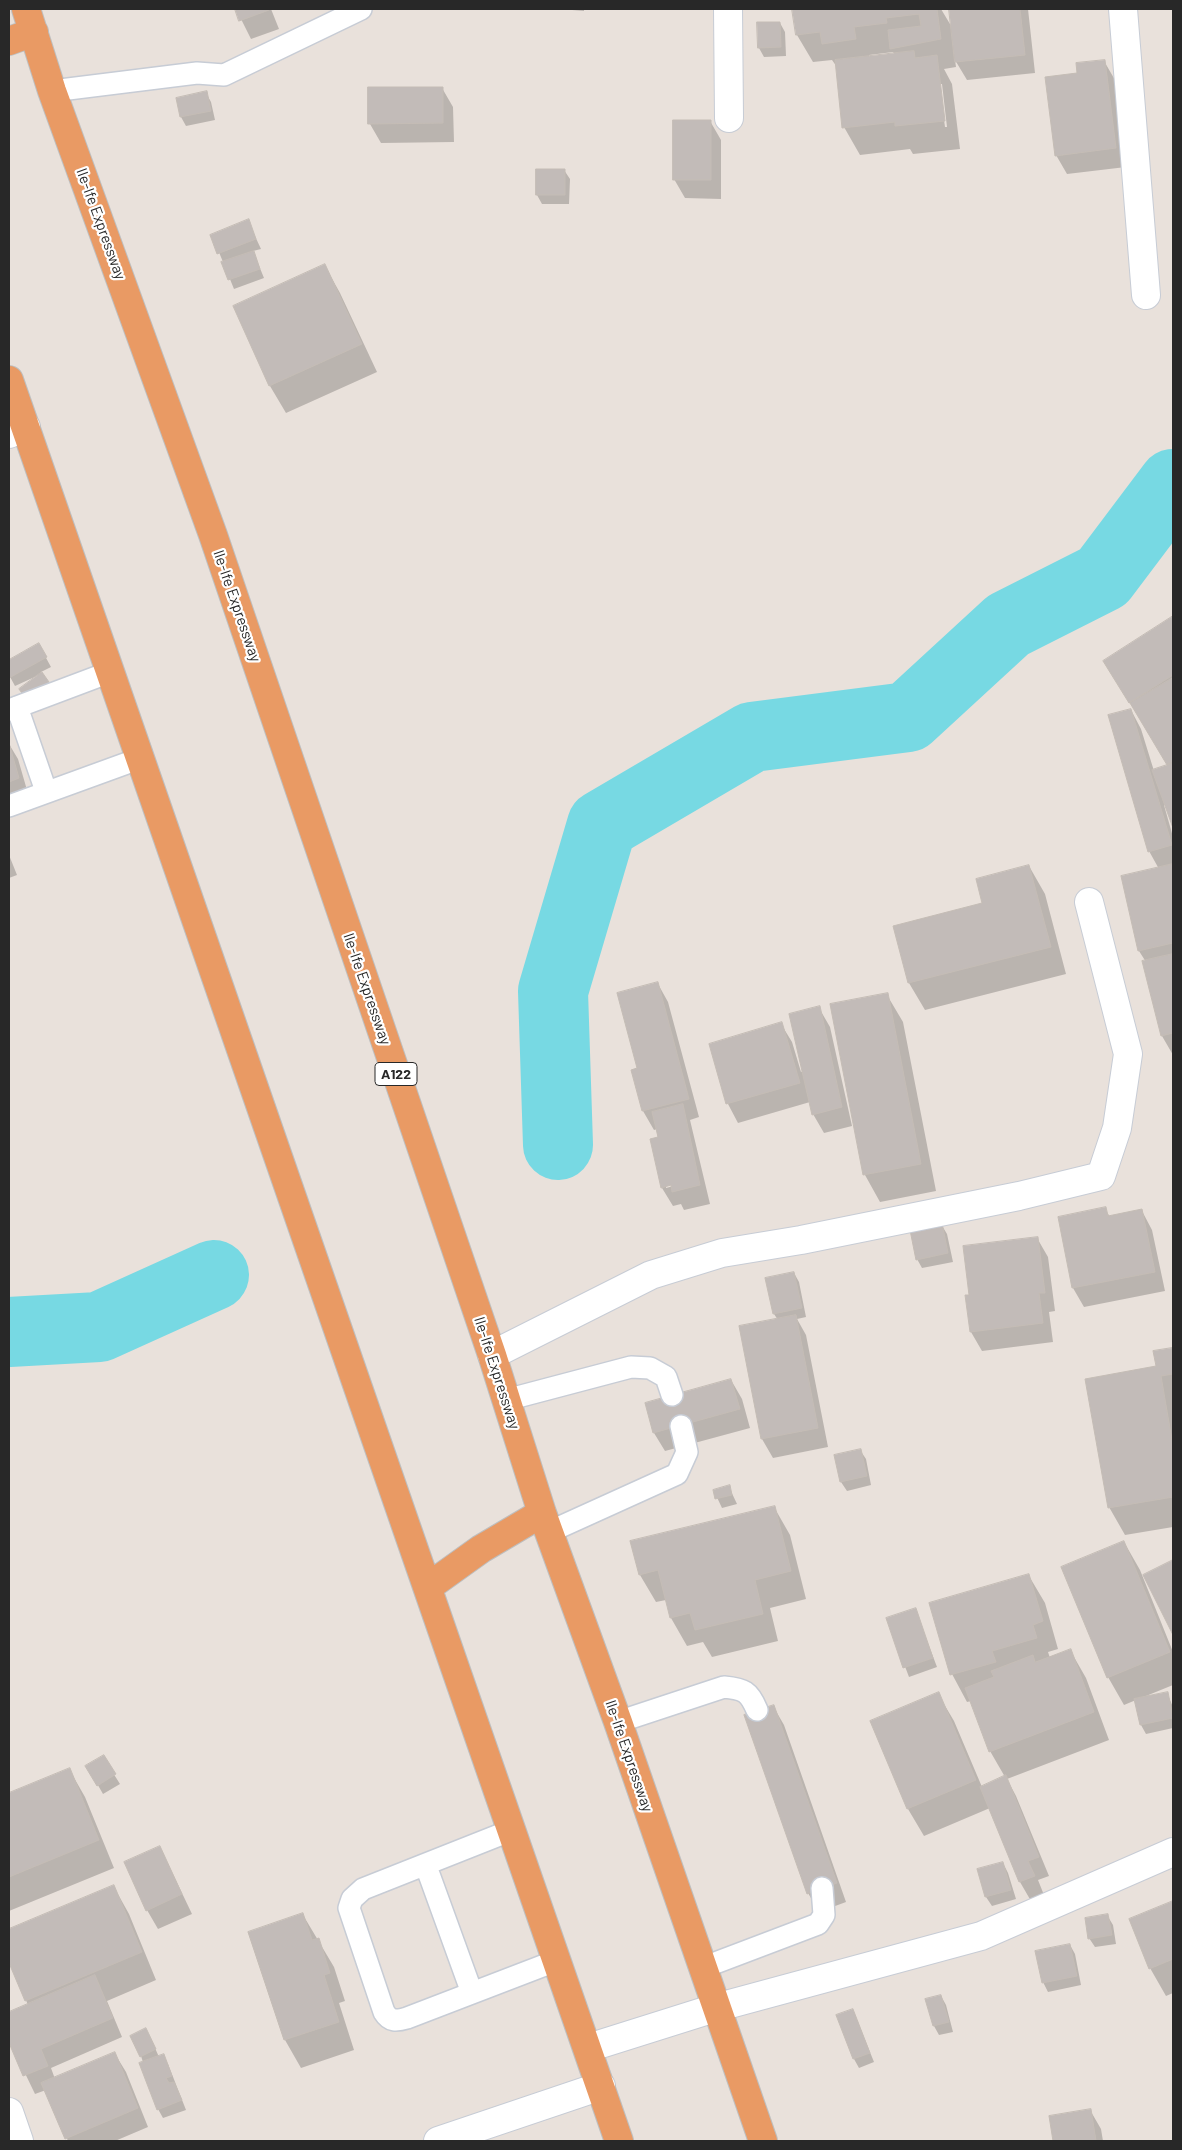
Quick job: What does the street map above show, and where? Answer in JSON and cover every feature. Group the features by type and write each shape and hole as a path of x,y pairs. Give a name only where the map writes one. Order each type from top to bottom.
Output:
{"highway":[{"name":"Ile-Ife Expressway","path":"30,20 52,90 212,535 492,1355 546,1522 618,1722 763,2141"},
{"path":"9,41 30,20"},
{"path":"9,380 17,431 110,672 141,758 619,2141"},
{"path":"428,1587 481,1549 546,1522"}],"street":[{"path":"728,9 729,118"},
{"path":"1123,9 1146,295"},
{"path":"492,1355 651,1275 722,1253 801,1240 1019,1196 1101,1176 1117,1128 1128,1054 1089,902"},
{"path":"588,2048 716,2008 981,1936 1173,1852"},
{"path":"438,2141 601,2086"},
{"path":"9,2112 19,2141"}],"lane":[{"path":"52,90 197,73 224,75 361,9"},
{"path":"46,791 13,709 110,672"},
{"path":"9,806 141,758"},
{"path":"506,1400 631,1367 650,1368 666,1376 672,1395"},
{"path":"546,1522 677,1474 687,1452 681,1426"},
{"path":"618,1722 724,1687 740,1688 751,1696 757,1710"},
{"path":"512,1830 426,1866 363,1889 352,1898 350,1908 384,2012 390,2020 397,2021 558,1960"},
{"path":"426,1866 472,1993"},
{"path":"702,1968 818,1924 824,1915 822,1888"}],"building":[{"path":"235,9 269,9 269,10 239,21"},
{"path":"792,9 937,9 941,39 890,49 888,30 921,26 919,14 886,18 887,23 854,27 856,39 822,44 820,32 796,35"},
{"path":"949,9 1020,9 1025,55 955,62"},
{"path":"757,22 780,22 781,47 758,48"},
{"path":"914,51 915,58 937,55 945,121 895,126 895,122 842,128 835,60"},
{"path":"1105,60 1116,148 1055,156 1045,77 1077,73 1076,63"},
{"path":"368,87 443,87 443,123 368,124"},
{"path":"207,91 211,111 180,117 176,98"},
{"path":"673,120 711,120 711,180 673,180"},
{"path":"536,169 565,169 565,195 536,195"},
{"path":"249,219 256,239 217,254 210,235"},
{"path":"254,251 260,269 228,280 221,262"},
{"path":"325,264 362,344 269,386 233,306"},
{"path":"1173,616 1173,675 1129,703 1103,661"},
{"path":"39,643 47,657 9,678 9,660"},
{"path":"42,672 49,682 26,699 19,689"},
{"path":"1173,678 1173,761 1167,765 1130,703"},
{"path":"1131,709 1172,845 1148,852 1108,715"},
{"path":"9,743 19,778 9,782"},
{"path":"1173,763 1173,828 1152,770"},
{"path":"1173,864 1173,943 1138,951 1121,876"},
{"path":"1029,865 1051,947 908,983 893,926 982,903 976,879"},
{"path":"1173,954 1173,1033 1161,1036 1142,961"},
{"path":"658,982 689,1099 642,1111 631,1070 637,1068 617,993"},
{"path":"888,993 921,1164 863,1175 830,1004"},
{"path":"820,1006 842,1107 812,1115 789,1014"},
{"path":"782,1022 800,1083 726,1104 709,1044"},
{"path":"683,1104 700,1185 672,1192 671,1185 661,1188 650,1139 658,1137 652,1112"},
{"path":"1106,1207 1108,1216 1142,1209 1155,1272 1072,1288 1058,1217"},
{"path":"942,1223 948,1253 916,1260 910,1230"},
{"path":"1038,1237 1045,1293 1039,1293 1043,1323 970,1332 965,1295 969,1295 963,1246"},
{"path":"794,1272 802,1308 773,1314 765,1278"},
{"path":"796,1315 818,1428 761,1439 739,1326"},
{"path":"1172,1348 1173,1374 1161,1376 1173,1446 1173,1497 1108,1508 1085,1379 1156,1366 1153,1351"},
{"path":"731,1379 740,1409 653,1433 645,1403"},
{"path":"861,1449 867,1476 840,1482 834,1455"},
{"path":"730,1485 732,1495 715,1499 713,1490"},
{"path":"775,1506 791,1571 755,1580 763,1614 695,1630 690,1613 670,1618 658,1570 639,1575 630,1541"},
{"path":"1124,1541 1170,1652 1107,1678 1061,1567"},
{"path":"1173,1560 1173,1635 1143,1575"},
{"path":"1029,1574 1043,1621 1033,1625 1037,1638 992,1651 996,1662 950,1675 929,1603"},
{"path":"916,1608 933,1658 903,1668 886,1618"},
{"path":"1071,1649 1094,1712 989,1752 965,1688 994,1677 991,1671 1033,1655 1035,1662"},
{"path":"939,1692 976,1780 907,1809 870,1721"},
{"path":"1168,1692 1173,1718 1140,1725 1134,1699"},
{"path":"774,1705 837,1883 807,1894 744,1715"},
{"path":"104,1755 116,1774 97,1786 85,1766"},
{"path":"70,1768 99,1840 9,1877 9,1793"},
{"path":"1006,1775 1039,1857 1028,1861 1035,1876 1019,1882 980,1787"},
{"path":"160,1846 182,1894 146,1911 124,1862"},
{"path":"1003,1862 1011,1890 985,1897 977,1869"},
{"path":"114,1885 142,1952 25,2001 9,1963 9,1929"},
{"path":"1173,1901 1173,1959 1149,1969 1129,1919"},
{"path":"303,1913 312,1940 319,1938 330,1973 324,1975 339,2022 284,2040 248,1932"},
{"path":"1108,1914 1112,1935 1088,1939 1085,1918"},
{"path":"1070,1944 1077,1976 1042,1983 1035,1951"},
{"path":"95,1975 113,2018 41,2049 48,2066 23,2076 9,2043 9,2012"},
{"path":"941,1995 949,2022 933,2026 925,1999"},
{"path":"853,2009 870,2053 853,2059 836,2015"},
{"path":"146,2028 156,2049 140,2057 130,2036"},
{"path":"115,2052 138,2108 65,2139 41,2083"},
{"path":"164,2054 172,2076 166,2078 169,2083 174,2082 182,2100 157,2110 139,2063"},
{"path":"1091,2109 1096,2141 1053,2141 1049,2116"}],"waterway":[{"path":"558,1145 553,991 602,825 752,737 908,717 1008,625 1103,577 1173,484"},
{"path":"9,1332 99,1327 214,1275"}]}
